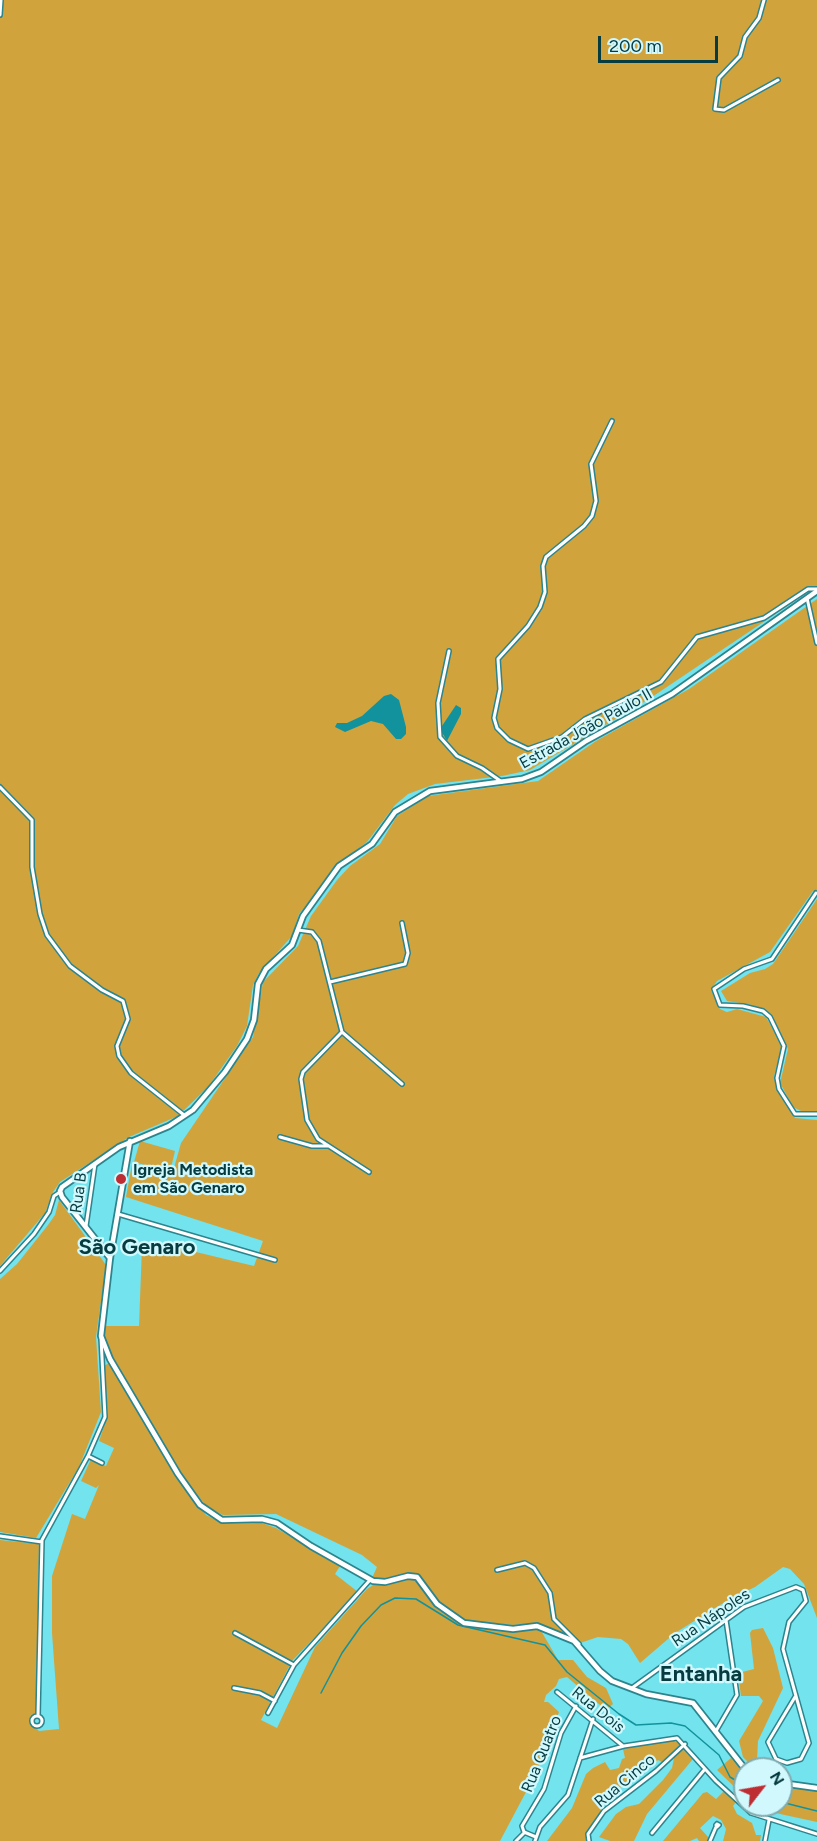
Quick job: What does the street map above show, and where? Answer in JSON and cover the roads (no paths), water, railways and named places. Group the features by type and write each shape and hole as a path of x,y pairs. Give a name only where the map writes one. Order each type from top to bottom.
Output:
{"street":[{"path":"0,15 1,0"},
{"path":"764,0 759,18 745,38 740,56 719,78 714,107 717,111 724,110 778,80"},
{"path":"612,421 591,464 596,501 592,516 584,526 546,557 543,566 545,592 540,607 528,626 498,659 500,689 494,718 497,728 508,740 528,749 562,737 585,719 661,682 697,637 764,618 808,589 817,590"},
{"name":"Estrada João Paulo II","path":"0,1271 34,1234 49,1212 54,1196 60,1192 65,1183 130,1141 169,1126 185,1116 225,1072 247,1039 254,1020 256,995 262,975 291,945 303,916 339,866 372,844 400,807 436,789 522,779 541,772 586,741 672,694 817,590"},
{"path":"807,598 817,643"},
{"path":"449,651 438,703 440,736 457,756 482,768 502,782"},
{"path":"0,787 32,820 34,831 31,852 34,877 40,914 47,935 70,966 102,990 123,1001 128,1019 117,1046 119,1056 131,1073 185,1116"},
{"path":"816,893 772,959 744,969 714,989 720,1005 743,1006 763,1011 770,1017 784,1046 777,1078 779,1089 795,1114 817,1114"},
{"path":"330,982 405,964 408,953 402,923"},
{"path":"298,930 312,932 317,937 342,1032 402,1084"},
{"path":"342,1032 307,1066 301,1079 308,1125 315,1136 369,1172"},
{"path":"280,1137 312,1146 328,1146"},
{"path":"39,1716 42,1542 88,1456 106,1412 101,1336 110,1258 130,1141"},
{"name":"Rua B","path":"86,1228 96,1161"},
{"path":"60,1192 110,1258"},
{"path":"118,1214 275,1260"},
{"path":"101,1336 106,1352 156,1438 192,1495 204,1509 222,1520 271,1520 370,1580 385,1582 408,1576 417,1577 437,1604 464,1623 513,1629 539,1626 580,1645"},
{"path":"88,1456 102,1463"},
{"path":"0,1536 42,1542"},
{"path":"497,1570 525,1563 534,1568 550,1593 556,1621 580,1645 603,1674 631,1689 656,1697 690,1702 736,1757"},
{"path":"268,1713 294,1665 370,1580"},
{"name":"Rua Nápoles","path":"631,1689 749,1604 789,1588 801,1589 806,1598 804,1605 789,1622 783,1644 795,1697"},
{"path":"716,1731 737,1695 726,1620"},
{"path":"235,1633 294,1665"},
{"path":"234,1688 260,1693 274,1701"},
{"name":"Rua Dois","path":"557,1692 624,1746"},
{"path":"795,1697 809,1747 801,1759 787,1763 774,1757 768,1742 795,1697"},
{"name":"Rua Quatro","path":"525,1832 522,1826 544,1789 561,1733 576,1706"},
{"path":"516,1841 525,1832 535,1839 540,1827 565,1799 593,1719"},
{"path":"580,1758 671,1737 685,1744 705,1769 747,1810 769,1820 817,1834"},
{"name":"Rua Cinco","path":"589,1841 589,1833 604,1810 656,1771 685,1744"},
{"path":"652,1833 705,1769"},
{"path":"793,1785 817,1788"},
{"path":"765,1841 769,1820"},
{"path":"710,1841 717,1827"}],"water":[{"path":"391,694 399,700 406,727 406,734 401,739 396,739 383,724 371,721 345,732 335,727 337,723 347,723 362,716 384,696"},
{"path":"456,705 461,708 461,714 447,741 440,729"}],"waterway":[{"path":"321,1693 342,1653 361,1626 381,1605 395,1598 416,1599 458,1625 545,1645 567,1672 636,1725 671,1723 685,1726 719,1755 733,1779"},
{"path":"793,1805 817,1811"}],"place":[{"name":"Igreja Metodista em São Genaro","path":"121,1179"}],"district":[{"name":"São Genaro","path":"137,1248"},
{"name":"Entanha","path":"701,1675"}]}
